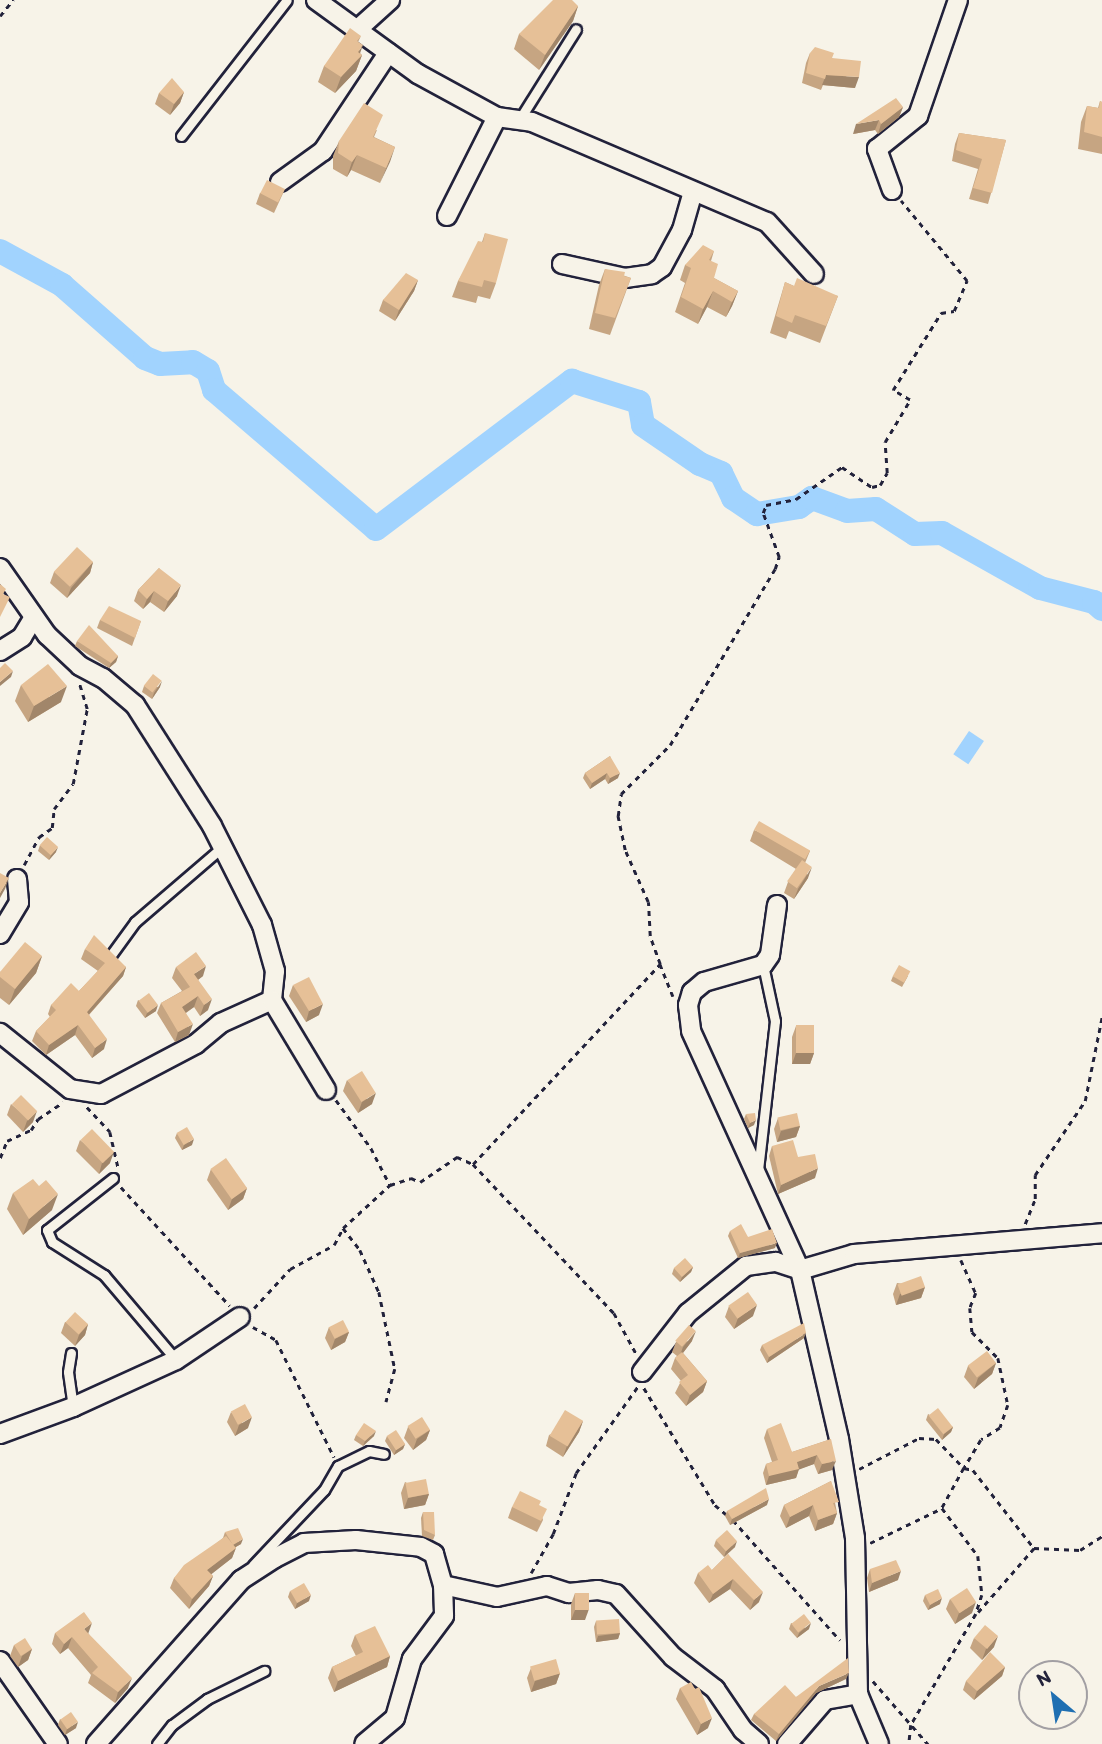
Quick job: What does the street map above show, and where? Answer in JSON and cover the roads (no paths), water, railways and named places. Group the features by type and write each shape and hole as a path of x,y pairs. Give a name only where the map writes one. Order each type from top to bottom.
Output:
{"street":[{"path":"316,0 359,28 388,52 497,117 519,120 767,222 814,274"},
{"path":"359,28 390,0"},
{"path":"892,190 877,149 918,116 958,0"},
{"path":"280,182 323,151 388,52"},
{"path":"447,216 497,117"},
{"path":"562,264 625,278 652,274 662,267 682,230 693,192"},
{"path":"0,568 33,617 80,666 103,678 135,705 197,800 269,942 275,971 272,1000 326,1090"},
{"path":"0,651 22,637 33,617"},
{"path":"0,934 19,902 17,879"},
{"path":"777,905 770,955 763,965 704,982 692,992 688,1005 695,1049 729,1110 757,1179 800,1270 839,1439 856,1554 860,1663 858,1694 879,1744"},
{"path":"0,1033 70,1089 101,1094 196,1044 220,1023 272,1000"},
{"path":"642,1378 688,1313 746,1266 776,1262 800,1270 854,1254 955,1248 1020,1237 1102,1233"},
{"path":"0,1434 74,1407 176,1360 240,1317"},
{"path":"96,1744 241,1580 304,1543 356,1540 421,1547 434,1554 443,1585 444,1616 412,1659 395,1718 364,1744"},
{"path":"443,1585 496,1597 548,1586 569,1593 598,1590 616,1594 673,1657 715,1689 743,1730 759,1744"},
{"path":"0,1661 58,1744"},
{"path":"787,1744 825,1700 858,1694"}],"lane":[{"path":"181,136 287,0"},
{"path":"519,120 576,29"},
{"path":"111,955 135,922 220,848"},
{"path":"757,1179 775,1021 763,965"},
{"path":"113,1178 47,1230 51,1242 104,1275 176,1360"},
{"path":"71,1353 68,1372 74,1407"},
{"path":"241,1580 324,1490 338,1466 369,1451 384,1454"},
{"path":"157,1744 172,1725 207,1699 264,1671"}],"water":[{"path":"969,731 984,741 968,764 953,754"}],"waterway":[{"path":"0,251 62,285 145,358 160,364 193,362 208,371 214,390 376,529 572,381 639,402 643,425 700,464 721,473 733,498 757,514 799,507 812,498 847,511 876,509 915,534 942,533 1040,588 1094,602 1102,609"}]}
